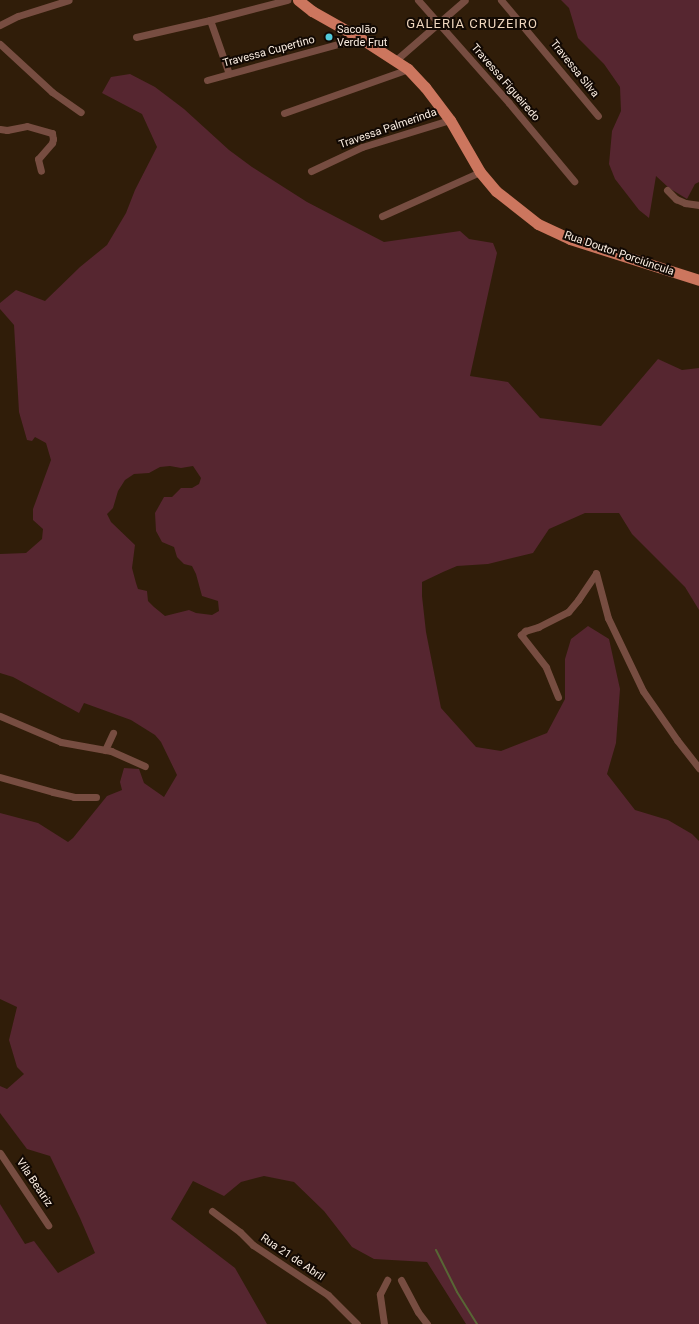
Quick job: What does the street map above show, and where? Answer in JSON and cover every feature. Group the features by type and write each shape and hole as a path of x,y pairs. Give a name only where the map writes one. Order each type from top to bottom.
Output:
{"main road":[{"name":"Rua Doutor Porciúncula","path":"298,0 312,11 360,38 408,69 426,87 450,120 480,172 496,191 538,224 570,239 699,280"}],"street":[{"path":"0,25 18,16 69,0"},
{"path":"136,37 287,0"},
{"name":"Travessa Figueiredo","path":"418,0 509,103 574,181"},
{"path":"396,60 465,0"},
{"name":"Travessa Silva","path":"501,0 598,116"},
{"path":"210,20 229,74"},
{"name":"Travessa Cupertino","path":"207,80 360,38"},
{"path":"0,44 52,92 81,112"},
{"path":"284,113 408,69"},
{"name":"Travessa Palmerinda","path":"312,171 362,147 450,120"},
{"path":"0,130 27,126 50,132 53,138 38,159 41,171"},
{"path":"382,216 480,172"},
{"path":"667,190 676,199 684,203 699,206"},
{"path":"558,697 546,667 521,636 525,631 538,627 568,612 578,600 596,572 608,618 643,692 699,768"},
{"path":"0,716 61,742 105,750 145,766"},
{"path":"105,750 113,732"},
{"path":"0,777 74,797 96,797"},
{"name":"Vila Beatriz","path":"0,1153 48,1225"},
{"name":"Rua 21 de Abril","path":"212,1211 253,1245 328,1295 357,1324"},
{"path":"384,1324 380,1294 387,1280"},
{"path":"401,1280 418,1312 427,1324"}],"shaded area":[{"path":"561,0 699,0 699,182 695,184 687,199 669,188 656,176 649,218 639,210 615,179 609,164 612,131 621,111 620,87 604,64 578,38 569,8"},
{"path":"130,74 155,87 184,109 229,150 252,167 307,202 384,242 460,231 469,239 493,243 497,253 470,376 508,382 540,418 601,426 658,359 682,370 699,368 699,610 685,587 632,534 619,513 585,513 549,529 533,553 488,564 457,566 422,582 422,596 426,632 441,708 476,747 501,751 547,733 565,699 565,659 571,639 588,626 609,639 620,689 616,743 607,774 635,810 668,820 692,834 699,841 699,1324 466,1324 427,1262 374,1259 352,1247 324,1211 294,1182 264,1176 241,1182 224,1196 193,1181 171,1219 235,1268 267,1324 0,1324 0,1204 25,1244 34,1241 58,1273 95,1253 50,1156 27,1149 0,1113 0,1086 7,1089 24,1074 17,1067 9,1040 17,1007 0,999 0,813 38,823 68,842 73,838 107,796 122,790 120,782 124,768 139,769 144,783 164,797 177,775 161,742 155,735 131,720 84,703 79,713 13,677 0,673 0,554 26,553 42,539 43,529 33,520 33,509 51,460 46,443 35,437 32,441 27,440 19,412 14,325 0,309 0,303 16,290 45,301 80,267 107,245 126,213 135,190 157,147 142,114 102,93 111,77","holes":["170,466 181,468 193,466 201,478 199,484 192,488 181,488 172,497 164,497 155,513 156,531 162,542 174,547 177,557 184,564 192,566 196,574 202,596 218,601 219,611 212,615 196,613 189,610 165,616 154,607 148,601 147,591 138,589 136,583 132,568 135,545 111,522 107,514 113,508 118,491 125,480 134,474 149,473 160,467"]}],"waterway":[{"path":"436,1250 457,1292 477,1324"}],"place":[{"name":"Sacolão Verde Frut","path":"329,37"}],"district":[{"name":"GALERIA CRUZEIRO","path":"472,24"}]}
